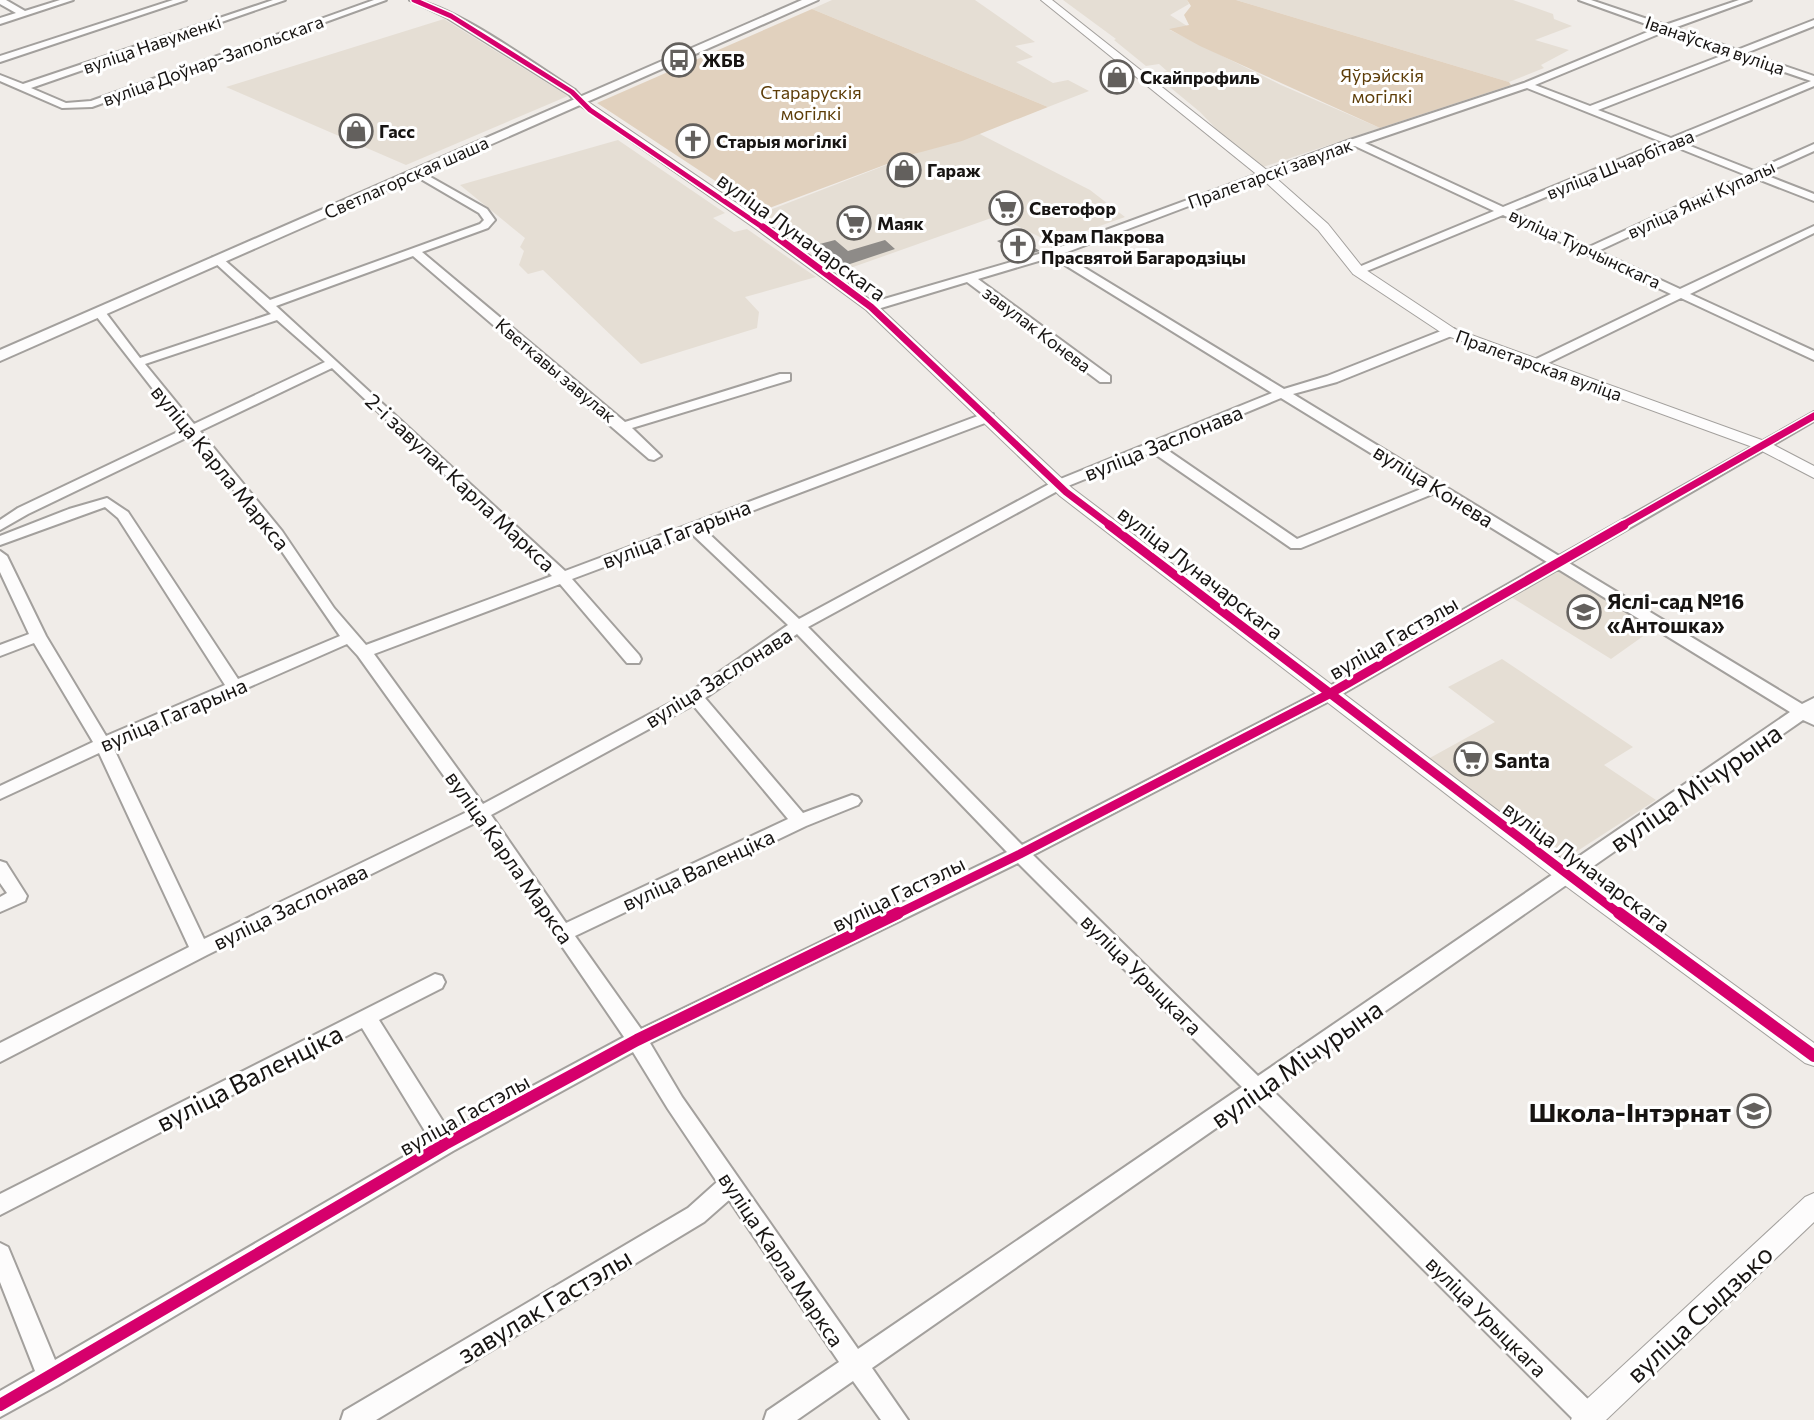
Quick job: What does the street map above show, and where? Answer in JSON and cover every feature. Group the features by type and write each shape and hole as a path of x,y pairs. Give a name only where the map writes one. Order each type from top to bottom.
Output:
{"main road":[{"name":"Светлагорская шаша","path":"0,356 812,0"}],"street":[{"path":"0,0 24,14"},
{"path":"0,21 69,0"},
{"path":"0,59 182,0"},
{"name":"вуліца Навуменкі","path":"22,88 281,0"},
{"name":"вуліца Доўнар-Запольскага","path":"22,88 65,106 92,104 382,0"},
{"path":"414,0 451,16 572,92 580,101"},
{"name":"Пралетарская вуліца","path":"1046,0 1264,174 1323,227 1358,271 1450,332 1764,446 1814,473"},
{"name":"Іванаўская вуліца","path":"1583,0 1814,81"},
{"path":"1593,4 1604,0"},
{"name":"Пралетарскі завулак","path":"871,307 1053,253 1354,142 1527,85 1666,28 1747,0"},
{"path":"1589,110 1814,23"},
{"path":"0,78 22,88"},
{"name":"вуліца Шчарбітава","path":"1358,271 1671,143 1814,81"},
{"path":"1527,85 1814,198"},
{"name":"вуліца Луначарскага","path":"580,101 761,226 871,307 1058,485 1567,875 1814,1056"},
{"name":"вуліца Турчынскага","path":"1354,142 1814,356"},
{"name":"вуліца Янкі Купалы","path":"1588,252 1814,147"},
{"path":"268,305 484,226 490,220 483,211 418,172"},
{"path":"1536,364 1680,292 1814,229"},
{"name":"Кветкавы завулак","path":"414,251 623,427 785,377"},
{"name":"вуліца Конева","path":"1053,253 1439,487 1559,563 1810,712"},
{"name":"2-і завулак Карла Маркса","path":"217,259 333,363 561,576 633,658"},
{"name":"завулак Конева","path":"970,279 1105,379"},
{"name":"вуліца Карла Маркса","path":"99,312 137,363 279,537 348,638 364,652 480,813 637,1040 675,1103 856,1366 896,1420"},
{"path":"137,363 279,315"},
{"name":"вуліца Заслонава","path":"0,1053 200,950 480,813 695,696 798,626 1058,485 1151,445 1283,393 1332,379 1450,332"},
{"path":"0,526 23,511 333,363"},
{"name":"вуліца Гастэлы","path":"0,1405 445,1144 637,1040 1020,854 1329,694 1814,416"},
{"name":"вуліца Гагарына","path":"364,652 988,417"},
{"path":"623,427 654,456"},
{"path":"1151,445 1296,545 1439,487"},
{"path":"0,542 74,512 107,502 123,515 235,688"},
{"name":"вуліца Урыцкага","path":"693,527 798,626 1020,854 1259,1089 1588,1419"},
{"path":"0,556 38,636 102,744 200,950"},
{"path":"0,651 38,636"},
{"name":"вуліца Гагарына","path":"0,793 102,744 348,638"},
{"name":"вуліца Валенціка","path":"695,696 800,821"},
{"name":"вуліца Мічурына","path":"776,1420 1567,875 1810,712"},
{"name":"вуліца Валенціка","path":"563,933 800,821 852,801"},
{"path":"0,868 18,896 0,905"},
{"path":"366,1017 435,982"},
{"name":"вуліца Валенціка","path":"0,1204 366,1017 445,1144"},
{"name":"завулак Гастэлы","path":"353,1420 696,1215 731,1184"},
{"name":"вуліца Сыдзько","path":"1588,1419 1814,1205"},
{"path":"0,1254 50,1377"}],"shaded area":[{"path":"832,0 975,0 1035,42 1015,46 1033,57 1016,62 1053,83 1068,80 1089,91 1048,107 812,9"},
{"path":"1063,0 1187,0 1189,4 1170,15 1187,26 1170,30 1281,85 1380,128 1263,167 1228,141 1200,112 1154,74 1167,71 1159,64 1146,66 1114,40 1116,39"},
{"path":"1236,0 1513,0 1553,14 1554,19 1572,26 1535,40 1569,50 1541,65 1544,68 1509,82"},
{"path":"444,19 568,96 406,165 226,87"},
{"path":"974,131 1090,190 1125,217 1052,243 997,216 839,272 762,213"},
{"path":"618,140 725,213 713,218 734,232 747,229 816,277 745,297 759,312 757,328 641,364 543,270 528,274 519,265 524,251 520,247 525,238 460,185"},
{"name":"Яслі-сад №16 «Антошка»","path":"1560,568 1656,627 1611,659 1511,597"},
{"path":"1502,659 1633,747 1604,765 1656,800 1562,861 1428,759 1495,722 1448,687"}],"green space":[{"name":"Яўрэйскія могілкі","path":"1187,0 1236,0 1509,82 1511,85 1380,128 1200,46 1169,29 1189,25 1184,15 1191,6"},
{"name":"Старарускія могілкі","path":"812,9 1048,107 962,141 914,154 761,211 597,103"}],"building":[{"name":"Храм Пакрова Прасвятой Багародзіцы","path":"1013,235 1040,251 1022,256 997,241"},
{"path":"835,240 848,251 885,240 895,249 841,267 812,246"}],"cycle path":[{"path":"414,0 451,16 572,92 590,110 761,226 871,307 1066,492 1567,875 1814,1056"},
{"path":"0,1405 445,1144 637,1040 1020,854 1329,694 1814,416"}],"place":[{"name":"ЖБВ","path":"679,60"},
{"name":"Скайпрофиль","path":"1117,77"},
{"name":"Гасс","path":"356,131"},
{"name":"Старыя могілкі","path":"693,141"},
{"name":"Гараж","path":"904,170"},
{"name":"Светофор","path":"1006,208"},
{"name":"Маяк","path":"854,223"},
{"name":"Храм Пакрова Прасвятой Багародзіцы","path":"1018,246"},
{"name":"Яслі-сад №16 «Антошка»","path":"1584,612"},
{"name":"Santa","path":"1471,759"},
{"name":"Школа-Інтэрнат","path":"1754,1111"}]}
